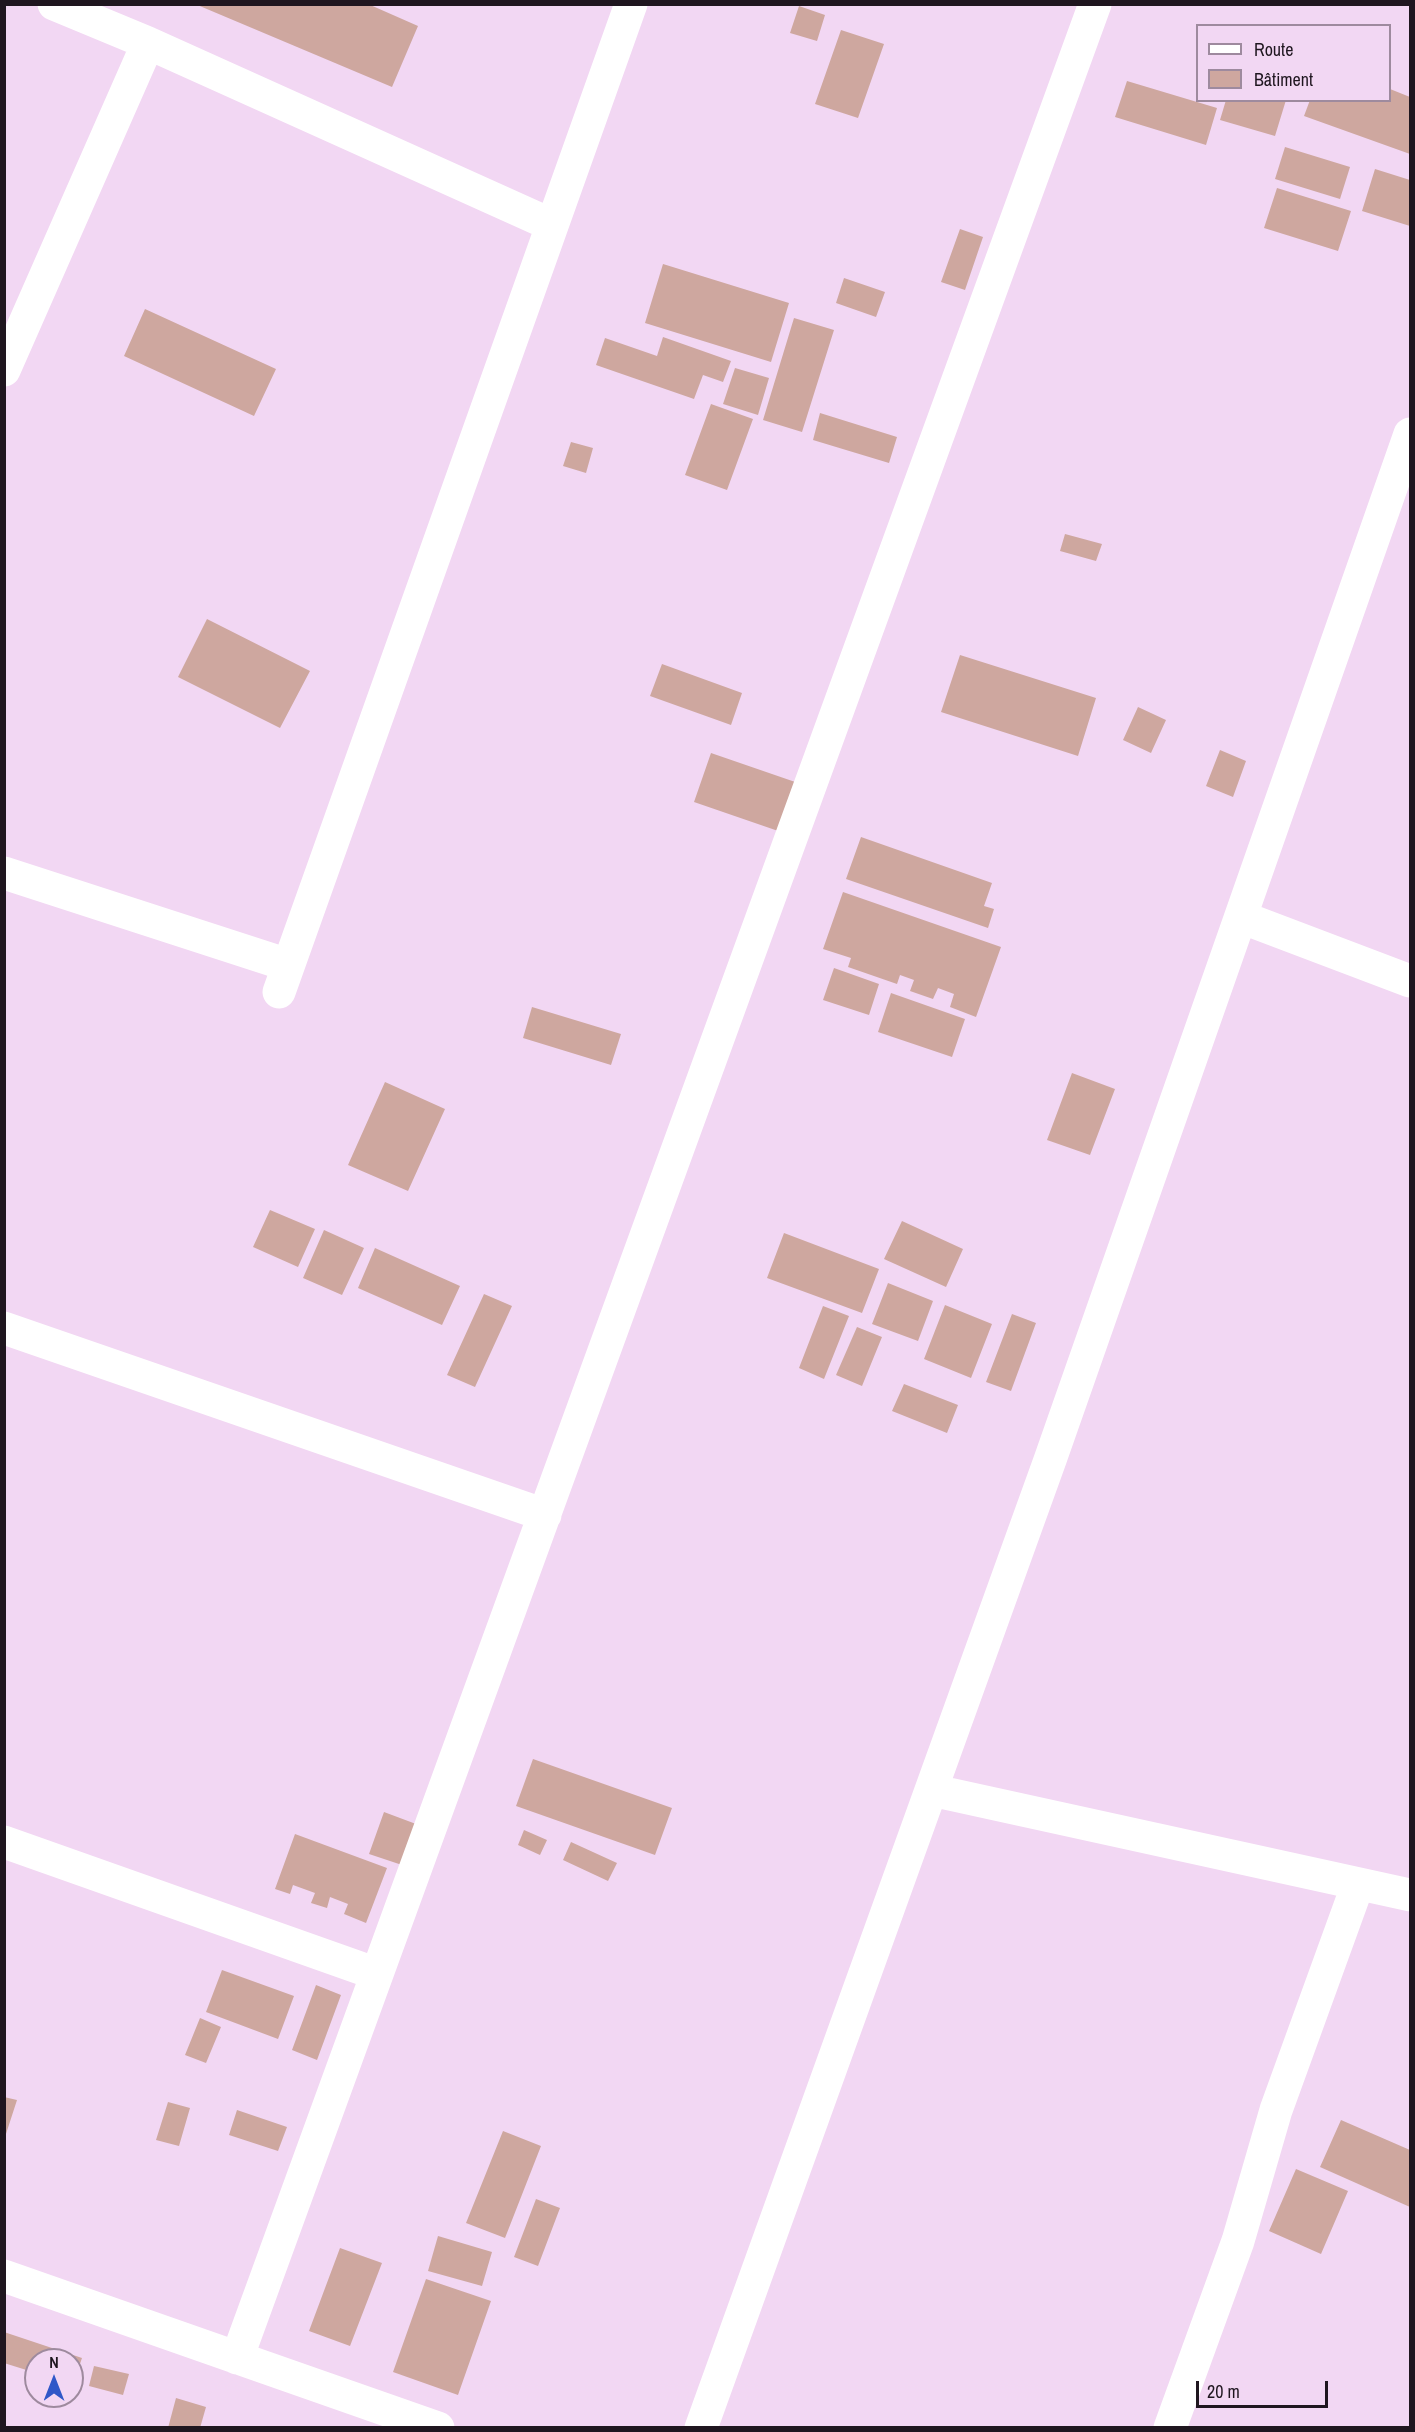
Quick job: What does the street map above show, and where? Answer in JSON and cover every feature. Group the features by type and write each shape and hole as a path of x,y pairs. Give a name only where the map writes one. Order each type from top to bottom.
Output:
{"street":[{"path":"54,4 148,43 552,225"},
{"path":"4,873 284,979 631,4"},
{"path":"237,2358 1095,4"},
{"path":"4,370 148,43"},
{"path":"701,2427 931,1790 1410,434"},
{"path":"1241,917 1410,981"},
{"path":"4,1328 544,1515"},
{"path":"931,1790 1410,1895"},
{"path":"4,1842 377,1974"},
{"path":"1170,2427 1238,2241 1276,2110 1358,1884"},
{"path":"4,2276 438,2427"}],"building":[{"path":"195,4 368,4 418,26 392,87"},
{"path":"799,6 825,15 817,41 790,33"},
{"path":"841,30 884,44 858,118 815,104"},
{"path":"1127,81 1217,108 1206,145 1115,117"},
{"path":"1391,89 1410,97 1410,154 1304,116 1309,102 1391,102"},
{"path":"1225,102 1285,102 1275,136 1220,120"},
{"path":"1285,147 1350,167 1340,199 1275,179"},
{"path":"1375,169 1410,180 1410,226 1362,211"},
{"path":"1277,188 1351,211 1338,251 1264,228"},
{"path":"960,229 983,237 965,290 941,282"},
{"path":"663,264 789,303 771,362 645,323"},
{"path":"844,278 885,292 876,317 836,303"},
{"path":"145,309 276,369 254,416 124,356"},
{"path":"794,318 834,330 802,432 763,420"},
{"path":"663,337 731,361 723,382 703,375 694,399 596,365 605,338 657,356"},
{"path":"735,368 769,378 758,415 723,404"},
{"path":"711,404 753,419 727,490 685,475"},
{"path":"820,413 897,437 889,463 813,440"},
{"path":"571,442 593,448 586,473 563,466"},
{"path":"1065,534 1102,544 1096,561 1060,551"},
{"path":"207,619 310,671 280,728 178,677"},
{"path":"960,655 1096,698 1078,756 941,712"},
{"path":"662,664 742,693 731,725 650,696"},
{"path":"1138,707 1166,720 1151,753 1123,740"},
{"path":"1220,750 1246,761 1233,797 1206,786"},
{"path":"711,753 801,784 784,833 694,802"},
{"path":"861,837 992,883 984,906 994,909 988,928 846,879"},
{"path":"843,892 1001,947 976,1017 950,1007 954,994 938,988 933,999 910,991 914,980 900,975 897,984 848,967 851,958 823,949"},
{"path":"834,968 879,984 869,1015 823,1000"},
{"path":"891,993 965,1019 952,1057 878,1032"},
{"path":"532,1007 621,1034 611,1065 523,1038"},
{"path":"1072,1073 1115,1089 1090,1155 1047,1140"},
{"path":"385,1082 445,1109 408,1191 348,1165"},
{"path":"270,1210 315,1229 298,1267 253,1247"},
{"path":"902,1221 963,1249 946,1287 884,1259"},
{"path":"324,1230 364,1248 342,1295 303,1278"},
{"path":"784,1233 879,1269 862,1313 767,1278"},
{"path":"375,1248 460,1286 442,1325 358,1288"},
{"path":"888,1283 933,1301 918,1341 872,1324"},
{"path":"484,1294 512,1306 475,1387 447,1375"},
{"path":"945,1305 992,1324 971,1378 924,1359"},
{"path":"823,1306 849,1316 824,1379 799,1368"},
{"path":"1012,1314 1036,1323 1011,1391 986,1382"},
{"path":"857,1327 882,1337 862,1386 836,1375"},
{"path":"904,1384 958,1405 947,1433 892,1411"},
{"path":"533,1759 672,1808 655,1855 516,1806"},
{"path":"384,1812 416,1824 402,1865 369,1854"},
{"path":"524,1830 547,1840 540,1855 518,1845"},
{"path":"295,1834 387,1868 366,1923 344,1914 348,1904 330,1897 327,1908 311,1903 315,1893 293,1885 290,1894 275,1889"},
{"path":"571,1842 617,1863 608,1881 563,1860"},
{"path":"222,1970 294,1996 278,2039 206,2012"},
{"path":"316,1985 341,1995 317,2060 292,2050"},
{"path":"200,2018 221,2027 206,2063 185,2055"},
{"path":"4,2097 17,2100 5,2137 4,2137"},
{"path":"168,2102 190,2108 179,2146 156,2140"},
{"path":"237,2110 287,2127 278,2151 229,2135"},
{"path":"1341,2120 1410,2150 1410,2207 1320,2167"},
{"path":"503,2131 541,2146 505,2238 466,2223"},
{"path":"1296,2169 1348,2191 1321,2254 1269,2231"},
{"path":"536,2199 560,2208 538,2266 514,2257"},
{"path":"438,2236 492,2252 482,2286 428,2271"},
{"path":"340,2248 382,2263 350,2346 309,2331"},
{"path":"426,2279 491,2301 458,2395 393,2372"},
{"path":"4,2332 52,2348 24,2348 24,2369 4,2363"},
{"path":"94,2366 129,2374 123,2395 89,2386"},
{"path":"176,2398 206,2407 200,2428 168,2428"}]}
